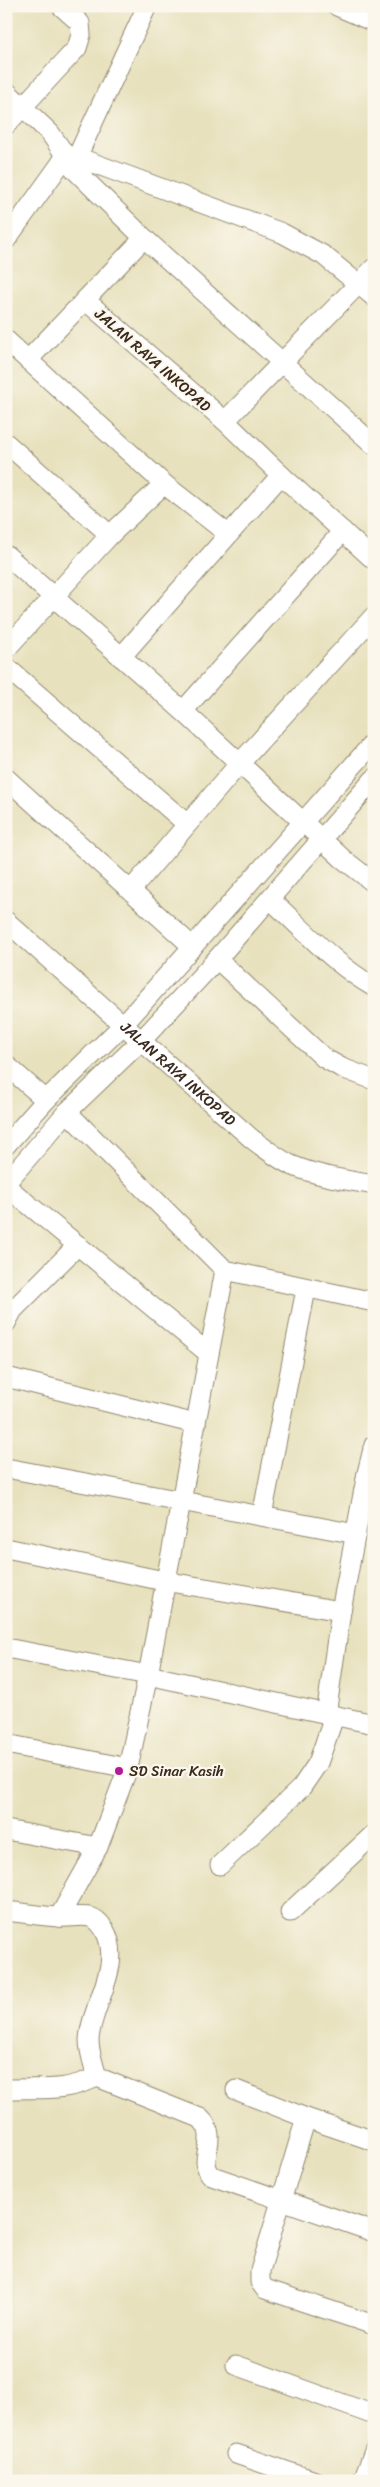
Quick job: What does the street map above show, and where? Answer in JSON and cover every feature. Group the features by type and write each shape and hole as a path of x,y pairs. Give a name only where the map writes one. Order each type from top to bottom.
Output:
{"street":[{"path":"6,125 77,48 82,29 80,23 61,6"},
{"path":"6,240 72,156 147,6"},
{"path":"337,6 374,22"},
{"path":"6,91 72,156 282,233 322,255 374,297"},
{"path":"72,156 75,170 144,238 374,445"},
{"name":"JALAN RAYA INKOPAD","path":"144,238 85,300 225,421 283,364 374,268"},
{"path":"28,360 85,300"},
{"path":"6,340 164,484 228,534"},
{"path":"225,421 374,560"},
{"path":"6,443 110,535"},
{"path":"121,657 281,475"},
{"path":"6,649 110,535 164,484"},
{"path":"182,711 343,531"},
{"path":"6,555 182,711 322,839 374,882"},
{"path":"132,889 239,764 374,616"},
{"path":"6,667 187,824"},
{"path":"6,1145 46,1100 124,1024 374,742"},
{"path":"6,778 132,889 193,947"},
{"path":"208,1353 6,1184 67,1112 141,1040 217,959 374,779"},
{"path":"270,899 332,956 359,978 374,987"},
{"name":"JALAN RAYA INKOPAD","path":"6,921 252,1139 289,1164 331,1177 374,1185"},
{"path":"217,959 324,1058 342,1068 374,1080"},
{"path":"6,1065 46,1100"},
{"path":"67,1112 225,1270 306,1289 374,1302"},
{"path":"6,1323 13,1310 78,1245"},
{"path":"59,1917 98,1847 128,1768 148,1675 164,1581 182,1502 208,1353 225,1270"},
{"path":"262,1516 306,1289"},
{"path":"6,1377 196,1424"},
{"path":"220,1865 300,1788 318,1763 330,1716 341,1611 356,1534 371,1474 374,1445"},
{"path":"6,1468 356,1534"},
{"path":"6,1548 164,1581 341,1611"},
{"path":"6,1648 148,1675 330,1716 374,1724"},
{"path":"6,1744 128,1768"},
{"path":"6,1830 98,1847"},
{"path":"290,1912 374,1834"},
{"path":"6,1911 59,1917 91,1918 101,1923 108,1935 110,1959 108,1976 93,2021 89,2040 98,2077"},
{"path":"6,2092 11,2089 59,2089 79,2085 98,2077 200,2118 210,2130 206,2160 207,2168 212,2176 374,2232"},
{"path":"236,2090 306,2118 374,2141"},
{"path":"306,2118 260,2271 262,2285 265,2289 374,2325"},
{"path":"236,2365 374,2415"},
{"path":"364,2481 374,2451"},
{"path":"236,2454 315,2481"}],"place":[{"name":"SD Sinar Kasih","path":"119,1771"}]}
